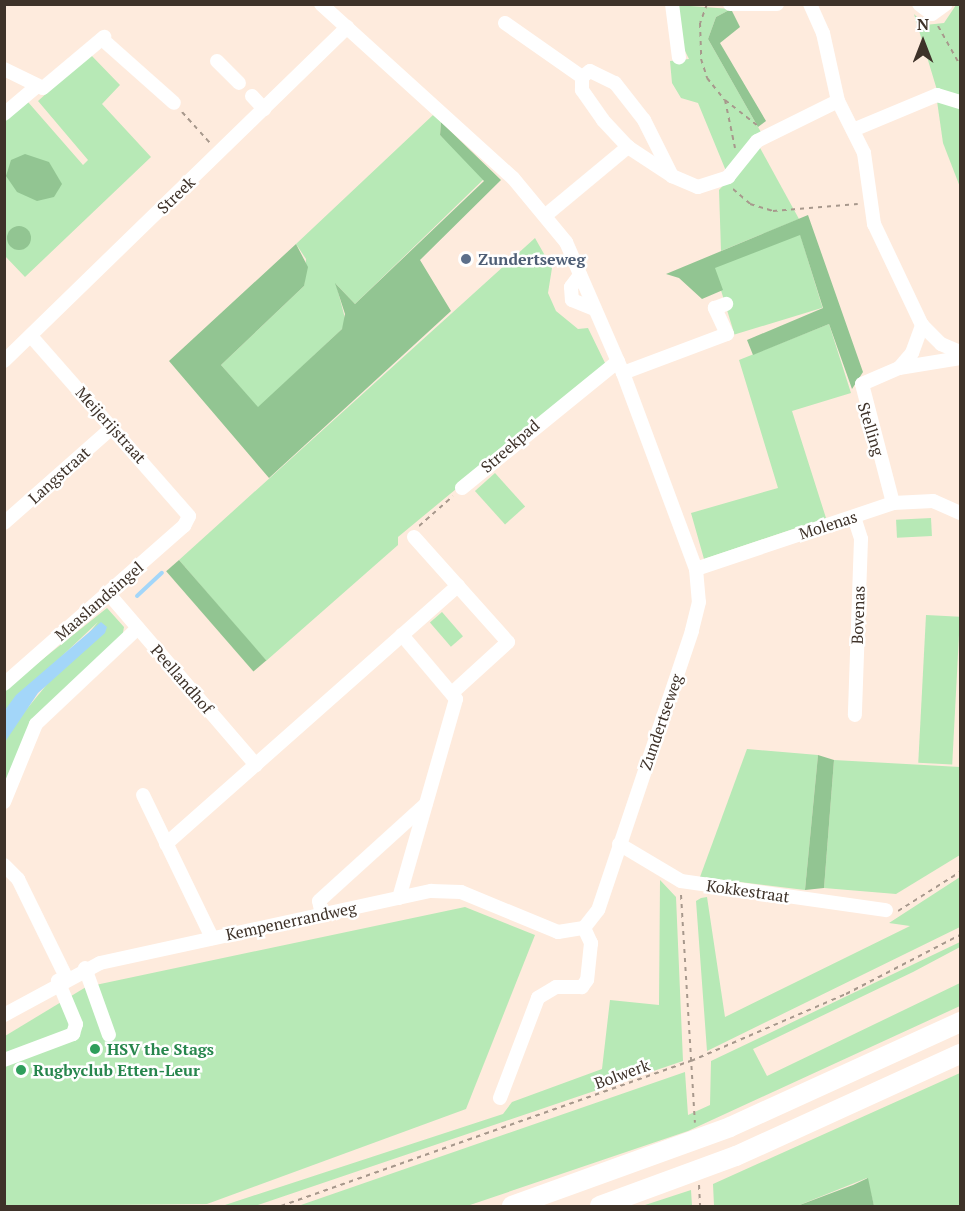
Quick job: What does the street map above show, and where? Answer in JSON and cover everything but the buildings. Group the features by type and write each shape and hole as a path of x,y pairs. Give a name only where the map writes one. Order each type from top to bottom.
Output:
{"highway":[{"path":"512,1206 730,1127 960,1022"},
{"path":"600,1206 767,1143 960,1054"}],"street":[{"name":"Zundertseweg","path":"321,4 513,178 546,215 566,242 621,367 696,569 699,602 692,631 598,910 584,928"},
{"path":"672,4 679,58"},
{"path":"730,4 777,4"},
{"path":"810,4 825,42 838,101 864,153 870,204 922,325 941,344 960,352"},
{"path":"919,4 940,9"},
{"path":"505,23 582,77"},
{"name":"Streek","path":"4,361 348,27"},
{"path":"4,114 36,87 51,84 103,38 174,103"},
{"path":"218,61 239,83"},
{"path":"4,69 36,87"},
{"path":"582,77 600,71 615,83 644,120 672,176"},
{"path":"582,77 582,90 628,147 672,176 698,187 728,177 749,147 838,101"},
{"path":"852,130 937,95 960,102"},
{"path":"252,96 264,109"},
{"path":"546,215 628,147"},
{"name":"Streekpad","path":"462,488 621,367 727,334 716,308 726,303"},
{"path":"899,368 912,353 922,325"},
{"name":"Meijerijstraat","path":"31,336 189,516"},
{"name":"Stelling","path":"893,503 860,394 869,378 899,368 960,358"},
{"name":"Langstraat","path":"4,523 113,427"},
{"name":"Molenas","path":"696,569 893,503 933,501 960,513"},
{"name":"Maaslandsingel","path":"4,684 184,526 189,516"},
{"name":"Bovenas","path":"854,517 861,539 855,715"},
{"path":"414,537 508,642 453,692"},
{"path":"166,844 458,586"},
{"name":"Peellandhof","path":"108,593 256,765"},
{"path":"4,802 36,724 138,628"},
{"path":"399,898 455,705 453,692 402,635"},
{"path":"143,795 212,938"},
{"path":"322,915 319,901 426,804"},
{"name":"Kokkestraat","path":"619,844 681,881 886,910"},
{"path":"4,865 18,879 62,979 76,1024 73,1034 4,1060"},
{"name":"Kempenerrandweg","path":"4,1015 62,979 85,968 399,898 452,890 558,932 584,928"},
{"path":"501,1098 538,998 556,987 585,984 591,943 584,928"},
{"path":"85,968 109,1035"}],"path":[{"path":"707,4 700,23 701,59 707,78 725,100 773,133"},
{"path":"940,9 941,37 960,65"},
{"path":"725,100 738,164"},
{"path":"174,103 220,152"},
{"path":"728,177 735,194 772,211 870,204"},
{"path":"414,537 410,533 462,488"},
{"path":"886,910 898,911 960,872"},
{"path":"681,881 693,1095"},
{"name":"Bolwerk","path":"281,1206 691,1061 846,994 960,935"}],"green space":[{"path":"677,5 731,9 716,17 708,39 762,134 726,171 698,103 681,98 672,83 670,61 689,59 679,39"},
{"path":"956,5 960,5 960,97 937,90 914,14 925,25 944,23"},
{"path":"731,9 740,27 720,43 766,121 758,127 708,39 716,17"},
{"path":"90,54 120,85 102,104 151,157 25,277 5,256 5,107 21,94 83,165 88,160 38,101"},
{"path":"937,101 960,107 960,187 943,143"},
{"path":"433,115 441,122 440,135 486,177 355,304 336,284 346,322 342,329 258,408 221,365 304,286 306,259 296,244"},
{"path":"441,122 501,180 420,260 451,311 269,478 169,361 296,244 308,267 304,286 221,365 258,407 342,329 345,314 335,283 355,304 484,181 440,135"},
{"path":"759,146 799,219 721,251 719,190"},
{"path":"25,154 49,162 62,184 54,197 37,201 17,192 6,176 11,160"},
{"path":"808,215 863,372 852,389 829,324 753,355 747,340 823,308 800,235 715,268 723,290 702,299 679,278 666,274"},
{"path":"19,226 24,227 30,233 30,243 24,249 19,250 14,249 8,243 7,238 8,233 14,227"},
{"path":"800,234 823,308 735,335 712,261"},
{"path":"535,238 552,268 548,293 556,311 578,329 588,328 606,365 398,537 398,545 266,661 179,560"},
{"path":"829,324 851,393 792,411 826,518 704,559 691,513 778,488 739,360"},
{"path":"495,473 525,506 505,525 475,491"},
{"path":"931,518 932,536 897,538 896,520"},
{"path":"179,560 266,660 253,672 166,571"},
{"path":"107,608 124,627 122,638 30,727 5,787 5,742 12,727 98,622 5,710 5,689"},
{"path":"442,612 463,636 451,647 430,622"},
{"path":"926,615 960,617 952,765 918,763"},
{"path":"747,749 818,755 805,890 700,877"},
{"path":"818,755 834,760 824,888 805,890"},
{"path":"834,760 960,767 960,855 896,894 824,888"},
{"path":"960,877 960,927 707,1051 696,901 707,897 725,1017 910,926 889,923"},
{"path":"660,880 676,897 683,1061 255,1206 222,1206 503,1114 512,1102 602,1069 610,1000 659,1005"},
{"path":"465,907 535,935 466,1109 207,1204 5,1206 5,1036 86,987"},
{"path":"960,942 960,947 913,972 753,1049 767,1076 960,983 960,1006 688,1131 467,1206 298,1206 685,1072 688,1115 710,1105 711,1061"},
{"path":"960,1073 960,1206 874,1206 867,1178 797,1206 714,1206 713,1184"},
{"path":"868,1178 874,1206 797,1206 853,1185"},
{"path":"691,1190 692,1206 642,1206"}],"water":[{"path":"101,622 107,627 105,633 38,693 5,742 5,710 16,695"}],"waterway":[{"path":"137,596 162,573"}],"place":[{"name":"Zundertseweg","path":"466,259"},
{"name":"HSV the Stags","path":"95,1049"},
{"name":"Rugbyclub Etten-Leur","path":"21,1070"}]}
